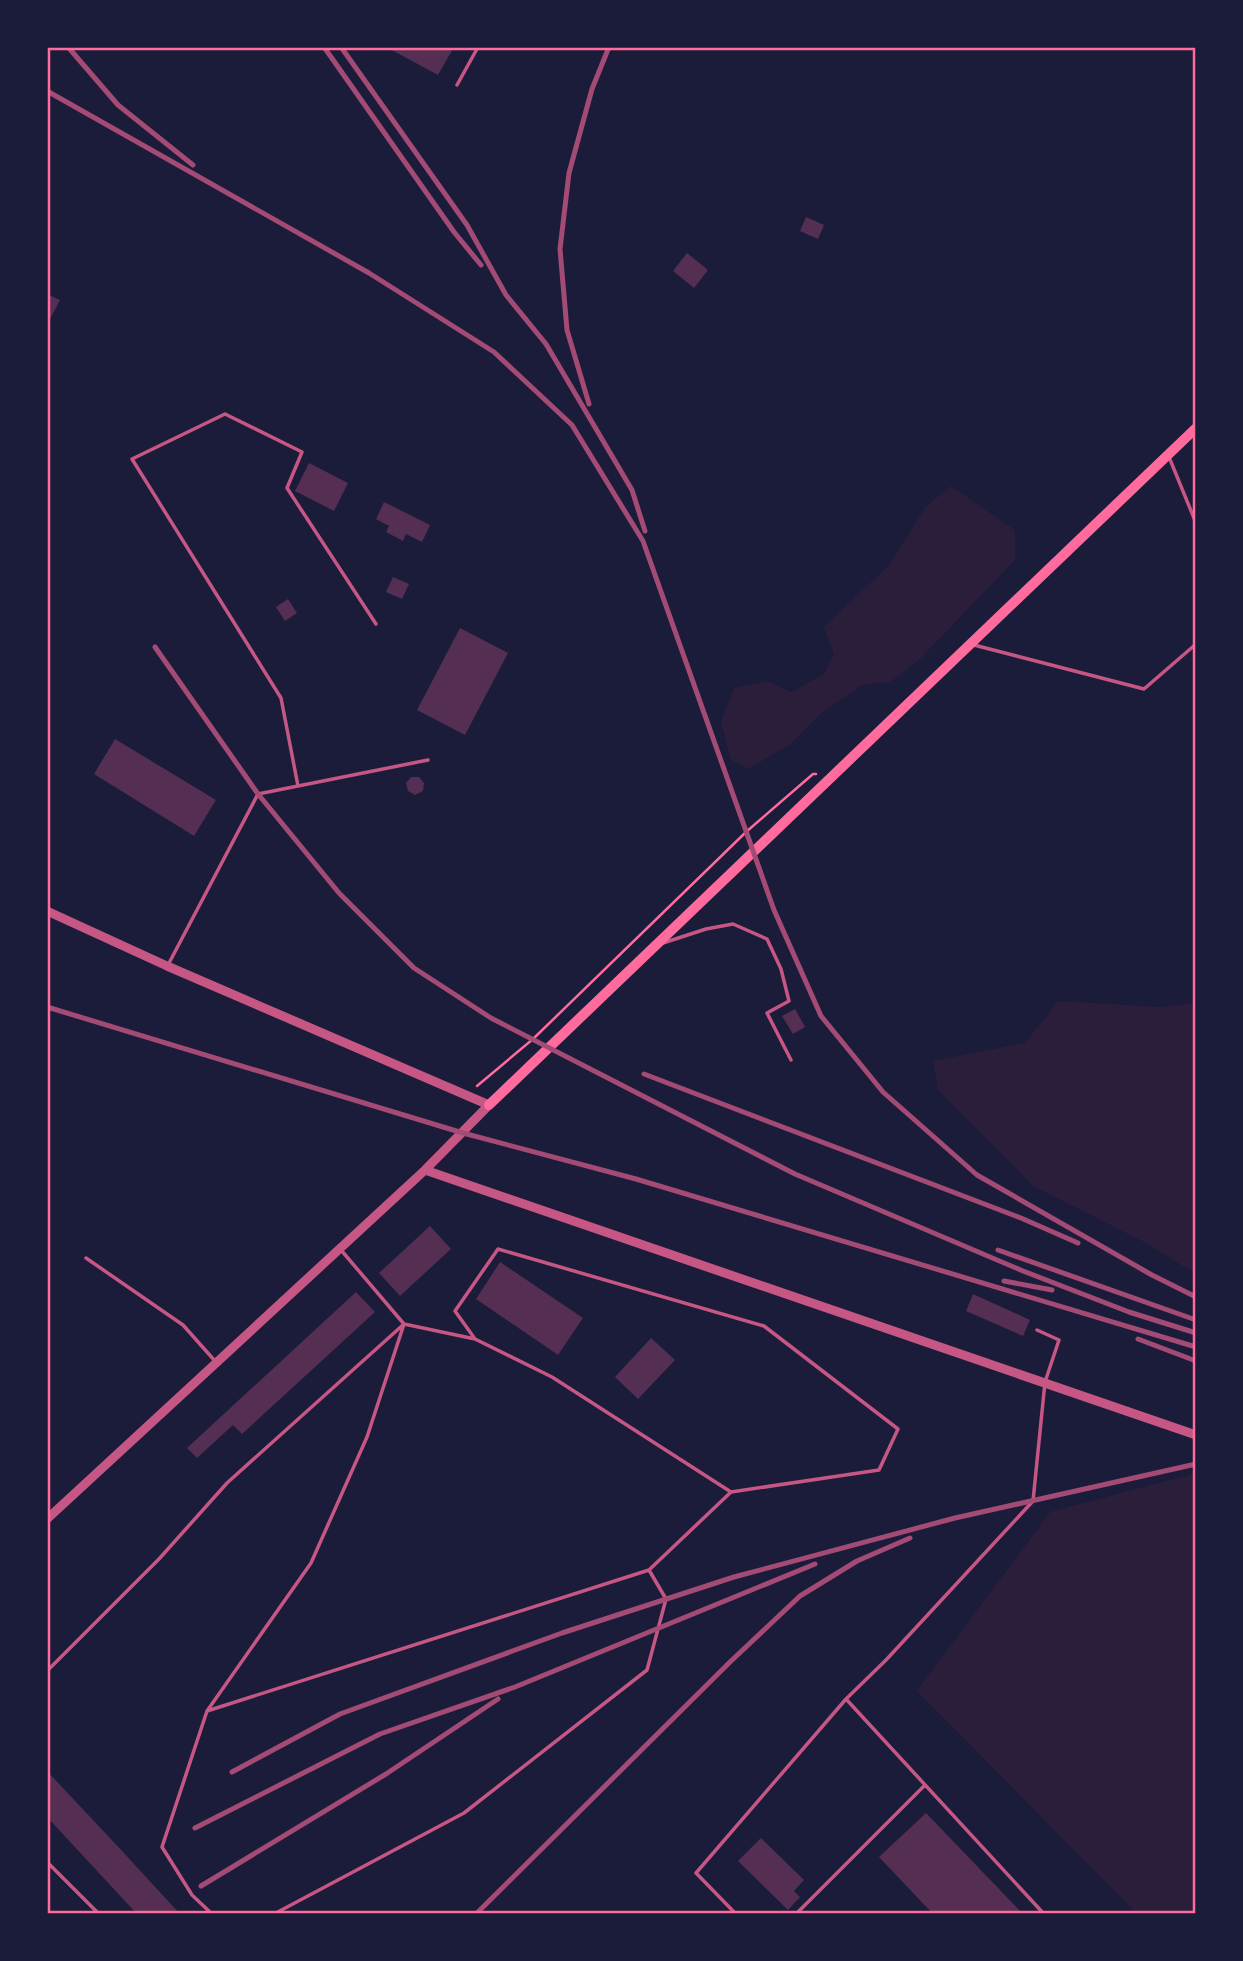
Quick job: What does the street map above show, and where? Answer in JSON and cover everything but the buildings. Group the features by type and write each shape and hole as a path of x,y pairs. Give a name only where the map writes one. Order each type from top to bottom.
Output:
{"main road":[{"path":"489,1105 1196,428"}],"street":[{"path":"47,911 167,966 489,1105 425,1170 47,1519"},
{"path":"425,1170 1196,1435"}],"lane":[{"path":"457,85 478,47"},
{"path":"298,786 281,698 132,459 225,414 302,452 287,488 376,624"},
{"path":"1168,455 1196,523"},
{"path":"969,644 1144,689 1196,644"},
{"path":"167,966 258,794 428,760"},
{"path":"654,946 706,929 733,924 766,939 781,969 789,1001 767,1013 791,1060"},
{"path":"340,1248 404,1324 475,1339 552,1377 731,1492"},
{"path":"208,1711 649,1570 731,1492 879,1471 898,1429 764,1326 498,1250 455,1311 475,1339"},
{"path":"86,1258 183,1325 216,1362"},
{"path":"47,1671 159,1559 227,1483 404,1324"},
{"path":"212,1914 192,1895 162,1847 208,1711 311,1563 367,1437 404,1324"},
{"path":"736,1914 696,1873 846,1699 886,1660 1033,1501 1045,1382 1059,1340 1037,1330"},
{"path":"274,1914 464,1812 647,1670 666,1599 649,1570"},
{"path":"846,1699 1044,1914"},
{"path":"796,1914 925,1786"},
{"path":"47,1862 99,1914"}],"path":[{"path":"466,1095 533,1039 746,832 813,774 831,775"}],"shaded area":[{"path":"951,486 1015,530 1015,560 921,658 890,682 862,685 818,716 791,744 748,769 731,760 721,722 734,688 768,681 791,692 824,674 834,654 824,627 890,564 926,506"},
{"path":"1058,1001 1160,1007 1196,1003 1196,1274 1144,1242 1033,1186 938,1090 933,1061 1025,1043"},
{"path":"1196,1473 1196,1914 1130,1914 1133,1910 917,1691 1050,1512"}],"railway":[{"path":"68,47 118,105 193,165"},
{"path":"324,47 454,232 481,265"},
{"path":"341,47 467,225 506,295 546,344 632,490 645,531"},
{"path":"589,404 567,330 560,249 569,173 592,89 609,47"},
{"path":"47,91 369,273 494,352 572,425 643,541 774,910 821,1016 883,1092 977,1175 1152,1275 1196,1297"},
{"path":"155,647 258,794 339,893 414,968 491,1018 795,1174 1023,1271 1129,1312 1196,1333"},
{"path":"47,1007 463,1133 636,1179 1196,1347"},
{"path":"644,1074 1021,1218 1078,1243"},
{"path":"998,1250 1196,1320"},
{"path":"1004,1281 1052,1290"},
{"path":"1138,1339 1196,1361"},
{"path":"232,1772 340,1714 562,1633 734,1577 955,1518 1196,1464"},
{"path":"476,1914 800,1596 857,1561 910,1538"},
{"path":"195,1828 380,1734 515,1687 815,1564"},
{"path":"201,1886 386,1774 498,1699"}]}
